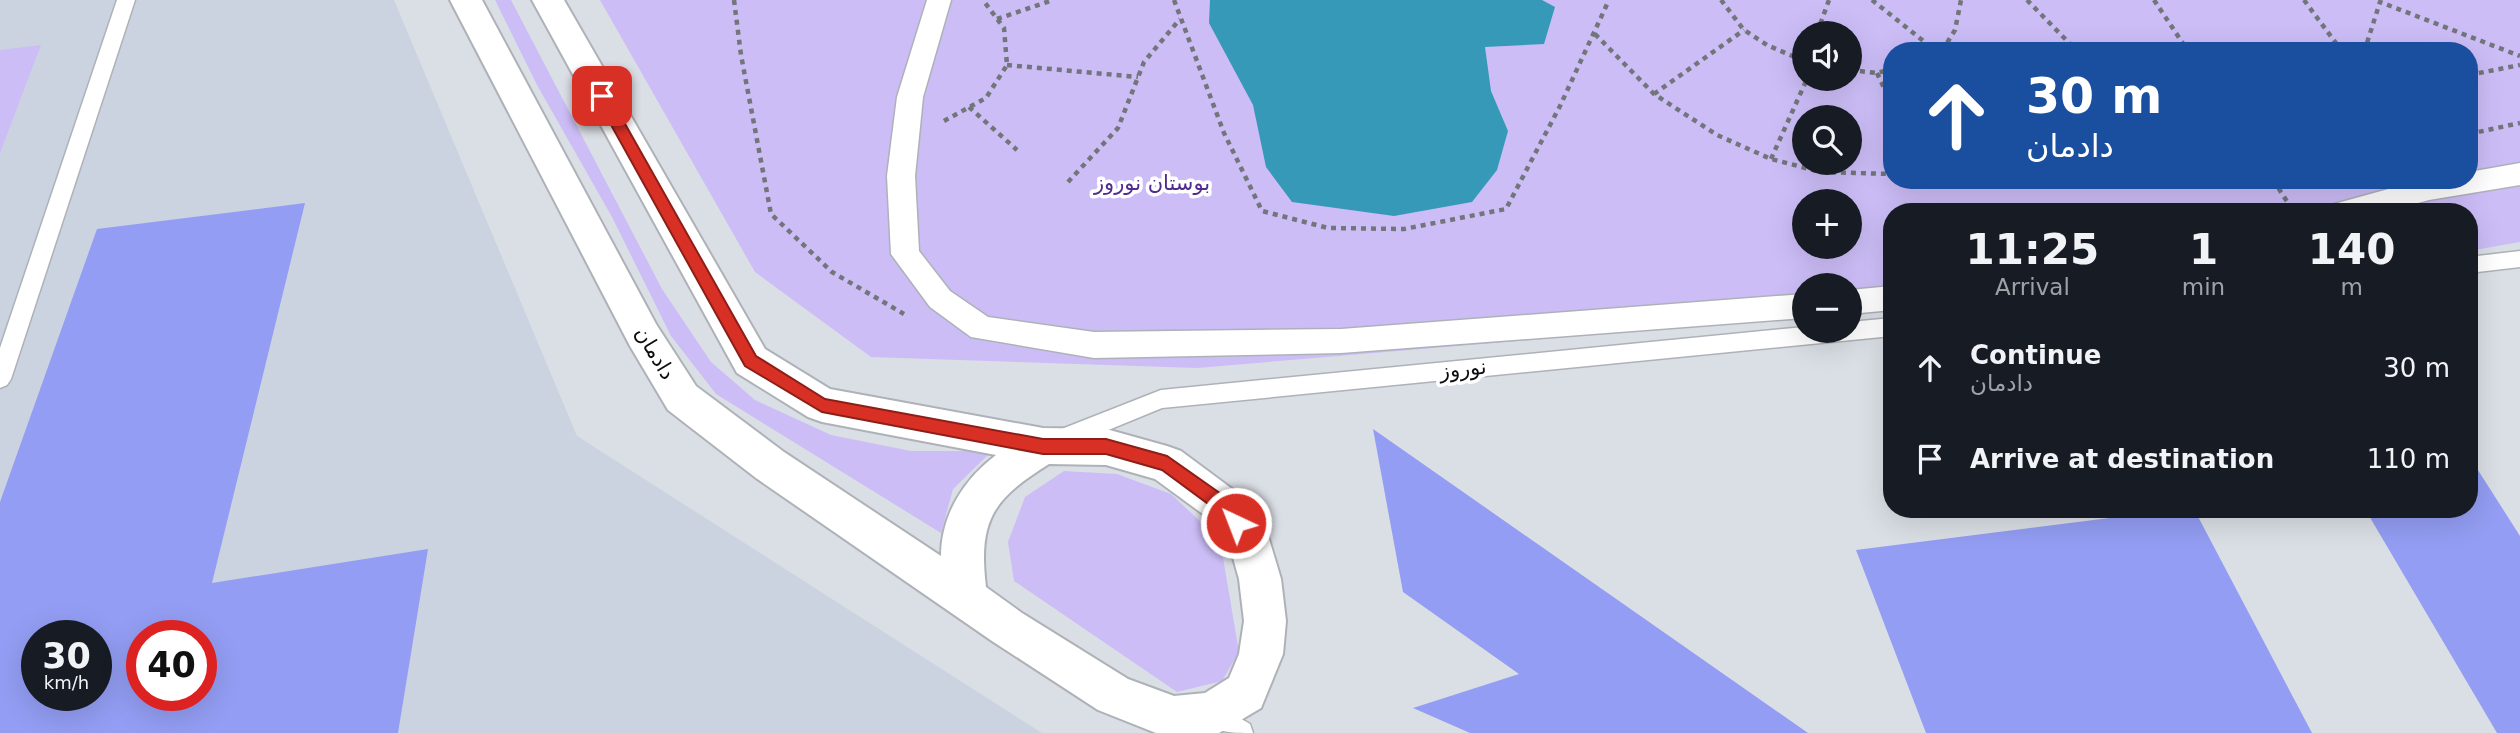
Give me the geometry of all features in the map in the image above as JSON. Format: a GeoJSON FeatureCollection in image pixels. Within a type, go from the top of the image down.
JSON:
{"type":"FeatureCollection","features":[{"type":"Feature","properties":{"kind":"street","name":"دادمان"},"geometry":{"type":"LineString","coordinates":[[466,0],[643,335],[682,398],[770,466],[1007,627],[1114,695],[1174,718],[1227,724]]}},
{"type":"Feature","properties":{"kind":"street"},"geometry":{"type":"LineString","coordinates":[[548,0],[751,361],[822,405],[1043,446],[1106,447],[1167,464],[1225,507],[1248,539],[1260,579],[1265,621],[1261,654],[1245,693],[1227,724]]}},
{"type":"Feature","properties":{"kind":"street"},"geometry":{"type":"LineString","coordinates":[[939,0],[910,97],[901,176],[905,254],[940,299],[981,328],[1094,345],[1341,341],[1792,307]]}},
{"type":"Feature","properties":{"kind":"street"},"geometry":{"type":"LineString","coordinates":[[2478,181],[2520,174]]}},
{"type":"Feature","properties":{"kind":"street"},"geometry":{"type":"LineString","coordinates":[[2379,203],[2436,189]]}},
{"type":"Feature","properties":{"kind":"street"},"geometry":{"type":"LineString","coordinates":[[1862,301],[1883,299]]}},
{"type":"Feature","properties":{"kind":"street"},"geometry":{"type":"LineString","coordinates":[[966,597],[962,548],[974,505],[1000,473],[1043,446]]}},
{"type":"Feature","properties":{"kind":"lane"},"geometry":{"type":"LineString","coordinates":[[0,379],[126,0]]}},
{"type":"Feature","properties":{"kind":"lane"},"geometry":{"type":"LineString","coordinates":[[2478,264],[2520,259]]}},
{"type":"Feature","properties":{"kind":"lane","name":"نوروز"},"geometry":{"type":"LineString","coordinates":[[1043,446],[1161,399],[1883,328]]}},
{"type":"Feature","properties":{"kind":"path"},"geometry":{"type":"LineString","coordinates":[[734,0],[741,55],[771,214],[832,272],[912,318]]}},
{"type":"Feature","properties":{"kind":"path"},"geometry":{"type":"LineString","coordinates":[[906,133],[948,119],[986,98],[1007,65],[1004,27],[984,0]]}},
{"type":"Feature","properties":{"kind":"path"},"geometry":{"type":"LineString","coordinates":[[997,19],[1053,0]]}},
{"type":"Feature","properties":{"kind":"path"},"geometry":{"type":"LineString","coordinates":[[1174,0],[1203,84],[1233,158],[1262,211],[1328,228],[1404,229],[1506,209],[1547,136],[1609,0]]}},
{"type":"Feature","properties":{"kind":"path"},"geometry":{"type":"LineString","coordinates":[[1721,0],[1744,30],[1767,45],[1792,56]]}},
{"type":"Feature","properties":{"kind":"path"},"geometry":{"type":"LineString","coordinates":[[1821,21],[1829,0]]}},
{"type":"Feature","properties":{"kind":"path"},"geometry":{"type":"LineString","coordinates":[[1872,0],[1925,42]]}},
{"type":"Feature","properties":{"kind":"path"},"geometry":{"type":"LineString","coordinates":[[1948,42],[1955,30],[1961,0]]}},
{"type":"Feature","properties":{"kind":"path"},"geometry":{"type":"LineString","coordinates":[[2027,0],[2068,42]]}},
{"type":"Feature","properties":{"kind":"path"},"geometry":{"type":"LineString","coordinates":[[2154,0],[2182,42]]}},
{"type":"Feature","properties":{"kind":"path"},"geometry":{"type":"LineString","coordinates":[[2304,0],[2334,42]]}},
{"type":"Feature","properties":{"kind":"path"},"geometry":{"type":"LineString","coordinates":[[2367,42],[2379,1],[2520,56]]}},
{"type":"Feature","properties":{"kind":"path"},"geometry":{"type":"LineString","coordinates":[[1068,182],[1118,128],[1144,62],[1180,19]]}},
{"type":"Feature","properties":{"kind":"path"},"geometry":{"type":"LineString","coordinates":[[1654,94],[1744,30]]}},
{"type":"Feature","properties":{"kind":"path"},"geometry":{"type":"LineString","coordinates":[[1595,34],[1654,94],[1717,135],[1771,159],[1821,173],[1883,174]]}},
{"type":"Feature","properties":{"kind":"path"},"geometry":{"type":"LineString","coordinates":[[1007,65],[1138,77]]}},
{"type":"Feature","properties":{"kind":"path"},"geometry":{"type":"LineString","coordinates":[[2478,73],[2520,65]]}},
{"type":"Feature","properties":{"kind":"path"},"geometry":{"type":"LineString","coordinates":[[1862,71],[1883,71]]}},
{"type":"Feature","properties":{"kind":"path"},"geometry":{"type":"LineString","coordinates":[[1877,73],[1883,85]]}},
{"type":"Feature","properties":{"kind":"path"},"geometry":{"type":"LineString","coordinates":[[1771,159],[1802,91]]}},
{"type":"Feature","properties":{"kind":"path"},"geometry":{"type":"LineString","coordinates":[[969,107],[1017,150]]}},
{"type":"Feature","properties":{"kind":"path"},"geometry":{"type":"LineString","coordinates":[[2478,132],[2520,123]]}},
{"type":"Feature","properties":{"kind":"shaded area"},"geometry":{"type":"Polygon","coordinates":[[[0,0],[394,0],[577,436],[1042,733],[0,733],[0,0]]]}},
{"type":"Feature","properties":{"kind":"green space"},"geometry":{"type":"Polygon","coordinates":[[[495,0],[511,0],[662,289],[711,362],[755,400],[831,435],[911,451],[992,451],[953,489],[941,533],[716,394],[671,336],[612,217],[537,85],[495,0]]]}},
{"type":"Feature","properties":{"kind":"green space","name":"بوستان نوروز"},"geometry":{"type":"Polygon","coordinates":[[[600,0],[2520,0],[2520,242],[2478,249],[2478,203],[1883,203],[1883,311],[1862,312],[1862,273],[1792,273],[1792,318],[1197,368],[871,357],[755,272],[600,0]]]}},
{"type":"Feature","properties":{"kind":"green space"},"geometry":{"type":"Polygon","coordinates":[[[41,45],[0,153],[0,50],[41,45]]]}},
{"type":"Feature","properties":{"kind":"green space"},"geometry":{"type":"Polygon","coordinates":[[[1064,471],[1117,474],[1171,494],[1220,540],[1239,652],[1222,681],[1177,692],[1014,581],[1008,542],[1025,497],[1064,471]]]}},
{"type":"Feature","properties":{"kind":"water"},"geometry":{"type":"Polygon","coordinates":[[[1210,0],[1542,0],[1555,7],[1544,44],[1485,47],[1491,91],[1508,131],[1497,170],[1472,202],[1394,216],[1292,202],[1266,167],[1253,105],[1209,23],[1210,0]]]}},
{"type":"Feature","properties":{"kind":"building"},"geometry":{"type":"Polygon","coordinates":[[[305,203],[212,583],[428,549],[398,733],[0,733],[0,502],[97,229],[305,203]]]}},
{"type":"Feature","properties":{"kind":"building"},"geometry":{"type":"Polygon","coordinates":[[[1373,429],[1808,733],[1470,733],[1413,708],[1519,674],[1403,592],[1373,429]]]}},
{"type":"Feature","properties":{"kind":"building"},"geometry":{"type":"Polygon","coordinates":[[[2478,470],[2520,536],[2520,733],[2497,733],[2370,518],[2478,518],[2478,470]]]}},
{"type":"Feature","properties":{"kind":"building"},"geometry":{"type":"Polygon","coordinates":[[[2110,518],[2199,518],[2312,733],[1926,733],[1856,550],[2110,518]]]}},
{"type":"Feature","properties":{"kind":"route"},"geometry":{"type":"LineString","coordinates":[[602,96],[751,361],[822,405],[1043,446],[1106,447],[1167,464],[1225,507],[1236,523]]}}]}
